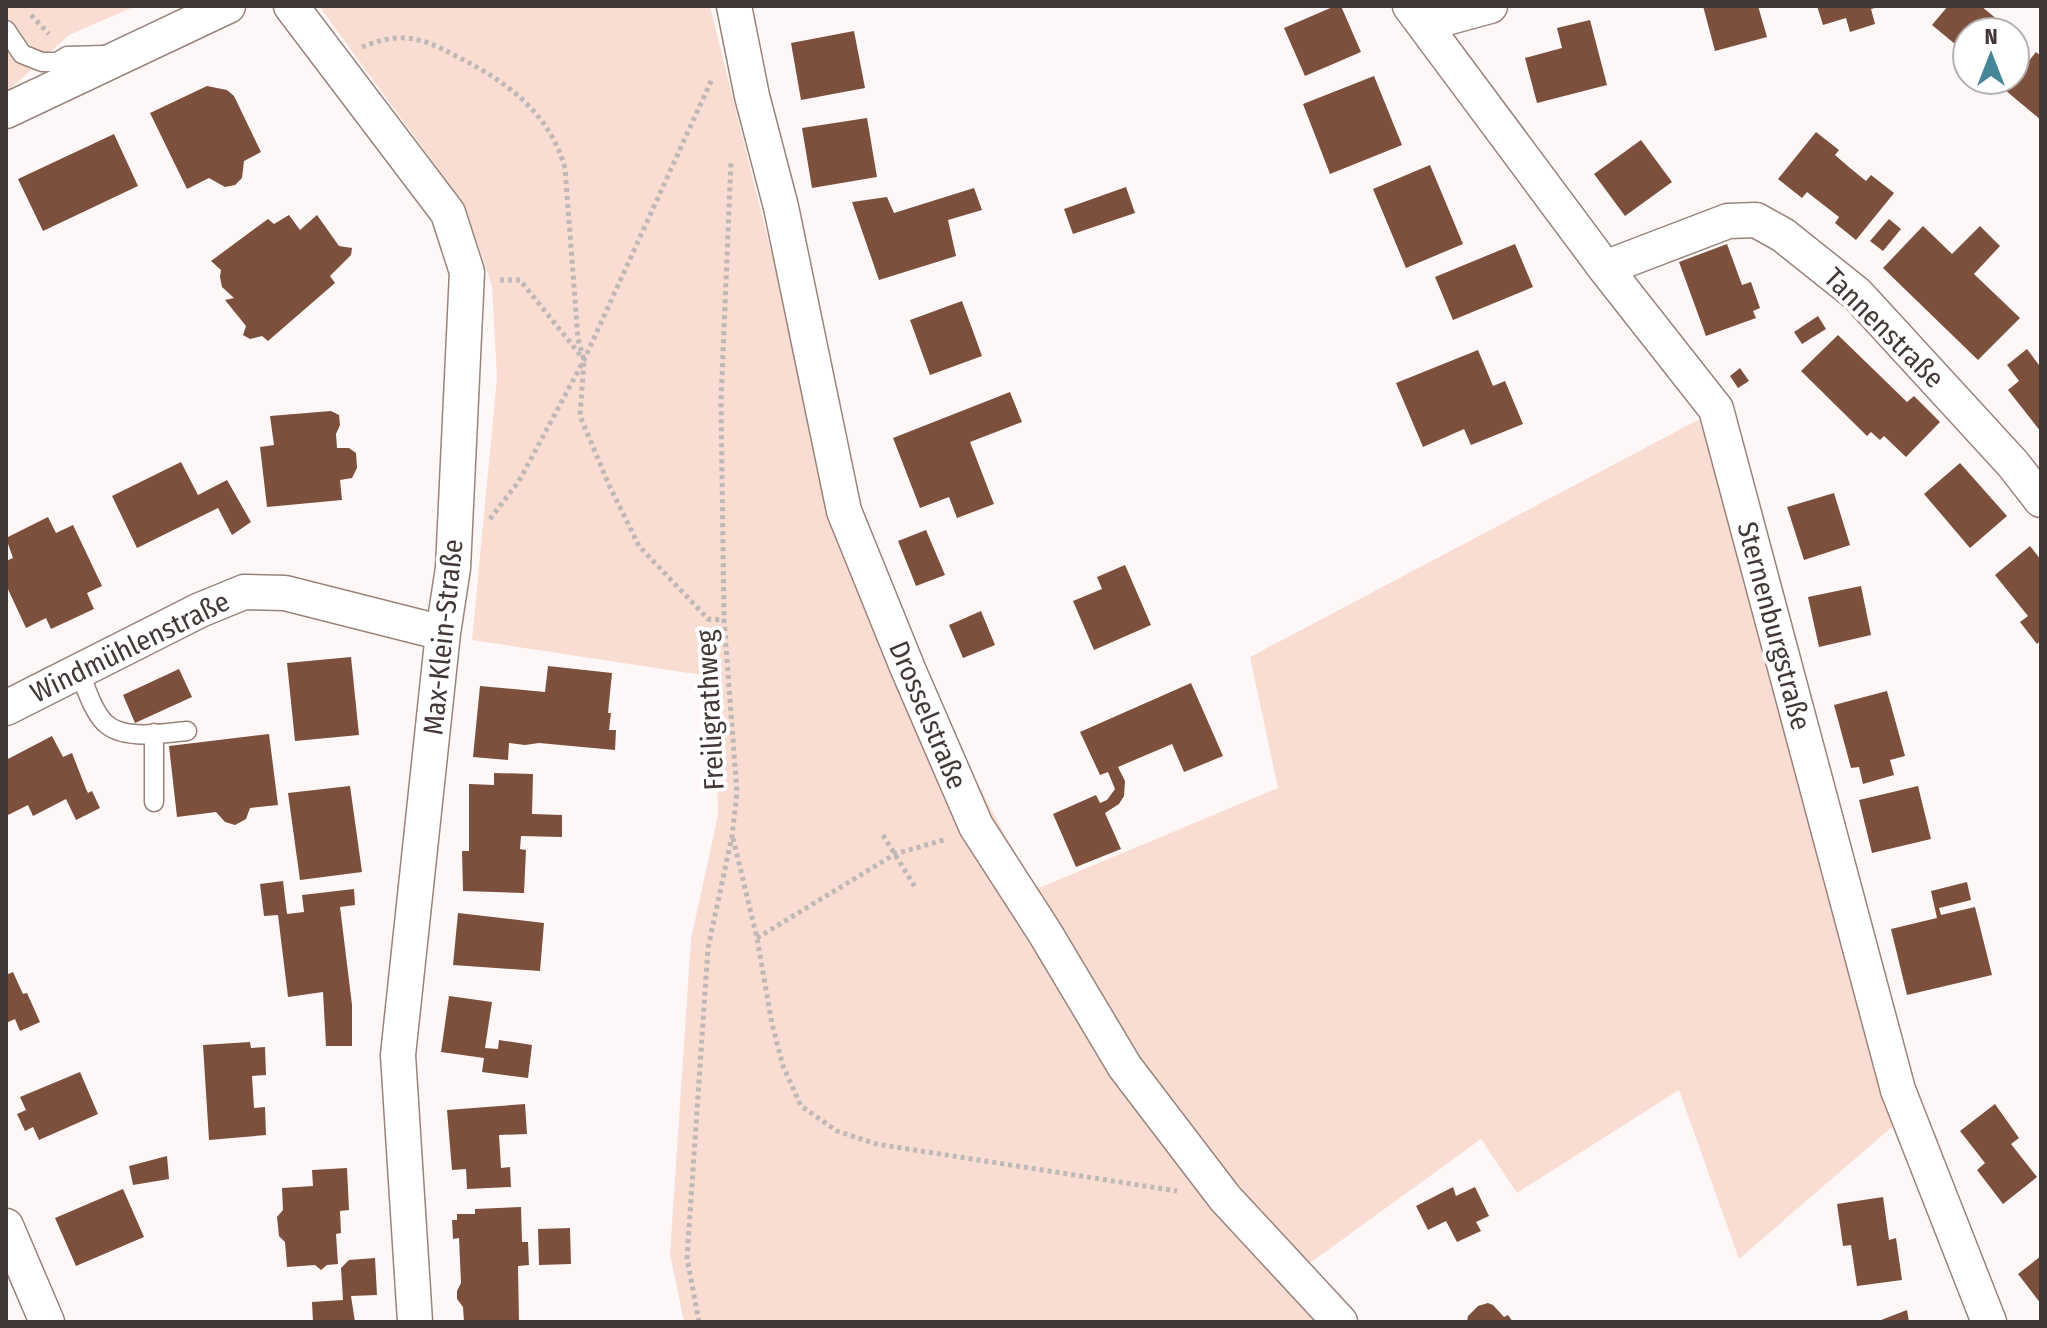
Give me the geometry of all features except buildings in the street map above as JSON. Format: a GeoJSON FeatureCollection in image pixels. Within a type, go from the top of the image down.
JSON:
{"type":"FeatureCollection","features":[{"type":"Feature","properties":{"kind":"street"},"geometry":{"type":"LineString","coordinates":[[6,111],[228,6]]}},
{"type":"Feature","properties":{"kind":"street","name":"Max-Klein-Straße"},"geometry":{"type":"LineString","coordinates":[[291,6],[448,213],[467,272],[453,568],[443,633],[398,1055],[415,1322]]}},
{"type":"Feature","properties":{"kind":"street"},"geometry":{"type":"LineString","coordinates":[[1417,15],[1490,6]]}},
{"type":"Feature","properties":{"kind":"street","name":"Sternenburgstraße"},"geometry":{"type":"LineString","coordinates":[[1417,15],[1605,268],[1716,409],[1898,1090],[1989,1322]]}},
{"type":"Feature","properties":{"kind":"street","name":"Drosselstraße"},"geometry":{"type":"LineString","coordinates":[[737,22],[781,207],[844,511],[976,826],[1045,933],[1125,1067],[1225,1198],[1340,1322]]}},
{"type":"Feature","properties":{"kind":"street","name":"Tannenstraße"},"geometry":{"type":"LineString","coordinates":[[1605,268],[1728,221],[1756,220],[1783,235],[1857,294],[2013,464],[2041,500]]}},
{"type":"Feature","properties":{"kind":"street","name":"Windmühlenstraße"},"geometry":{"type":"LineString","coordinates":[[6,708],[200,610],[244,592],[285,593],[443,633]]}},
{"type":"Feature","properties":{"kind":"street"},"geometry":{"type":"LineString","coordinates":[[6,1226],[47,1322]]}},
{"type":"Feature","properties":{"kind":"lane"},"geometry":{"type":"LineString","coordinates":[[6,30],[22,54],[42,62],[57,62],[67,56],[127,54]]}},
{"type":"Feature","properties":{"kind":"lane"},"geometry":{"type":"LineString","coordinates":[[79,671],[97,712],[109,726],[130,733],[187,731]]}},
{"type":"Feature","properties":{"kind":"lane"},"geometry":{"type":"LineString","coordinates":[[154,733],[154,802]]}},
{"type":"Feature","properties":{"kind":"path"},"geometry":{"type":"LineString","coordinates":[[453,568],[519,481],[584,360],[737,22]]}},
{"type":"Feature","properties":{"kind":"path"},"geometry":{"type":"LineString","coordinates":[[332,59],[375,42],[402,37],[429,42],[498,77],[544,121],[565,168],[578,339],[584,360],[580,416],[639,546],[708,619],[724,620]]}},
{"type":"Feature","properties":{"kind":"path","name":"Freiligrathweg"},"geometry":{"type":"LineString","coordinates":[[699,1322],[687,1258],[708,948],[732,836],[737,793],[724,620],[721,402],[731,157]]}},
{"type":"Feature","properties":{"kind":"path"},"geometry":{"type":"LineString","coordinates":[[467,272],[504,281],[520,280],[584,360]]}},
{"type":"Feature","properties":{"kind":"path"},"geometry":{"type":"LineString","coordinates":[[883,835],[915,887]]}},
{"type":"Feature","properties":{"kind":"path"},"geometry":{"type":"LineString","coordinates":[[732,836],[757,938],[772,1024],[783,1066],[801,1106],[837,1131],[876,1144],[1225,1198]]}},
{"type":"Feature","properties":{"kind":"path"},"geometry":{"type":"LineString","coordinates":[[757,938],[895,854],[945,840]]}},
{"type":"Feature","properties":{"kind":"shaded area"},"geometry":{"type":"Polygon","coordinates":[[[6,6],[136,6],[69,35],[6,93],[6,6]]]}},
{"type":"Feature","properties":{"kind":"shaded area"},"geometry":{"type":"Polygon","coordinates":[[[319,6],[710,6],[837,517],[1034,890],[1278,788],[1250,657],[1713,412],[1906,1115],[1739,1259],[1679,1090],[1517,1193],[1481,1139],[1306,1266],[1340,1322],[684,1322],[670,1254],[691,939],[718,815],[715,677],[472,640],[497,378],[492,286],[465,206],[319,6]]]}}]}
